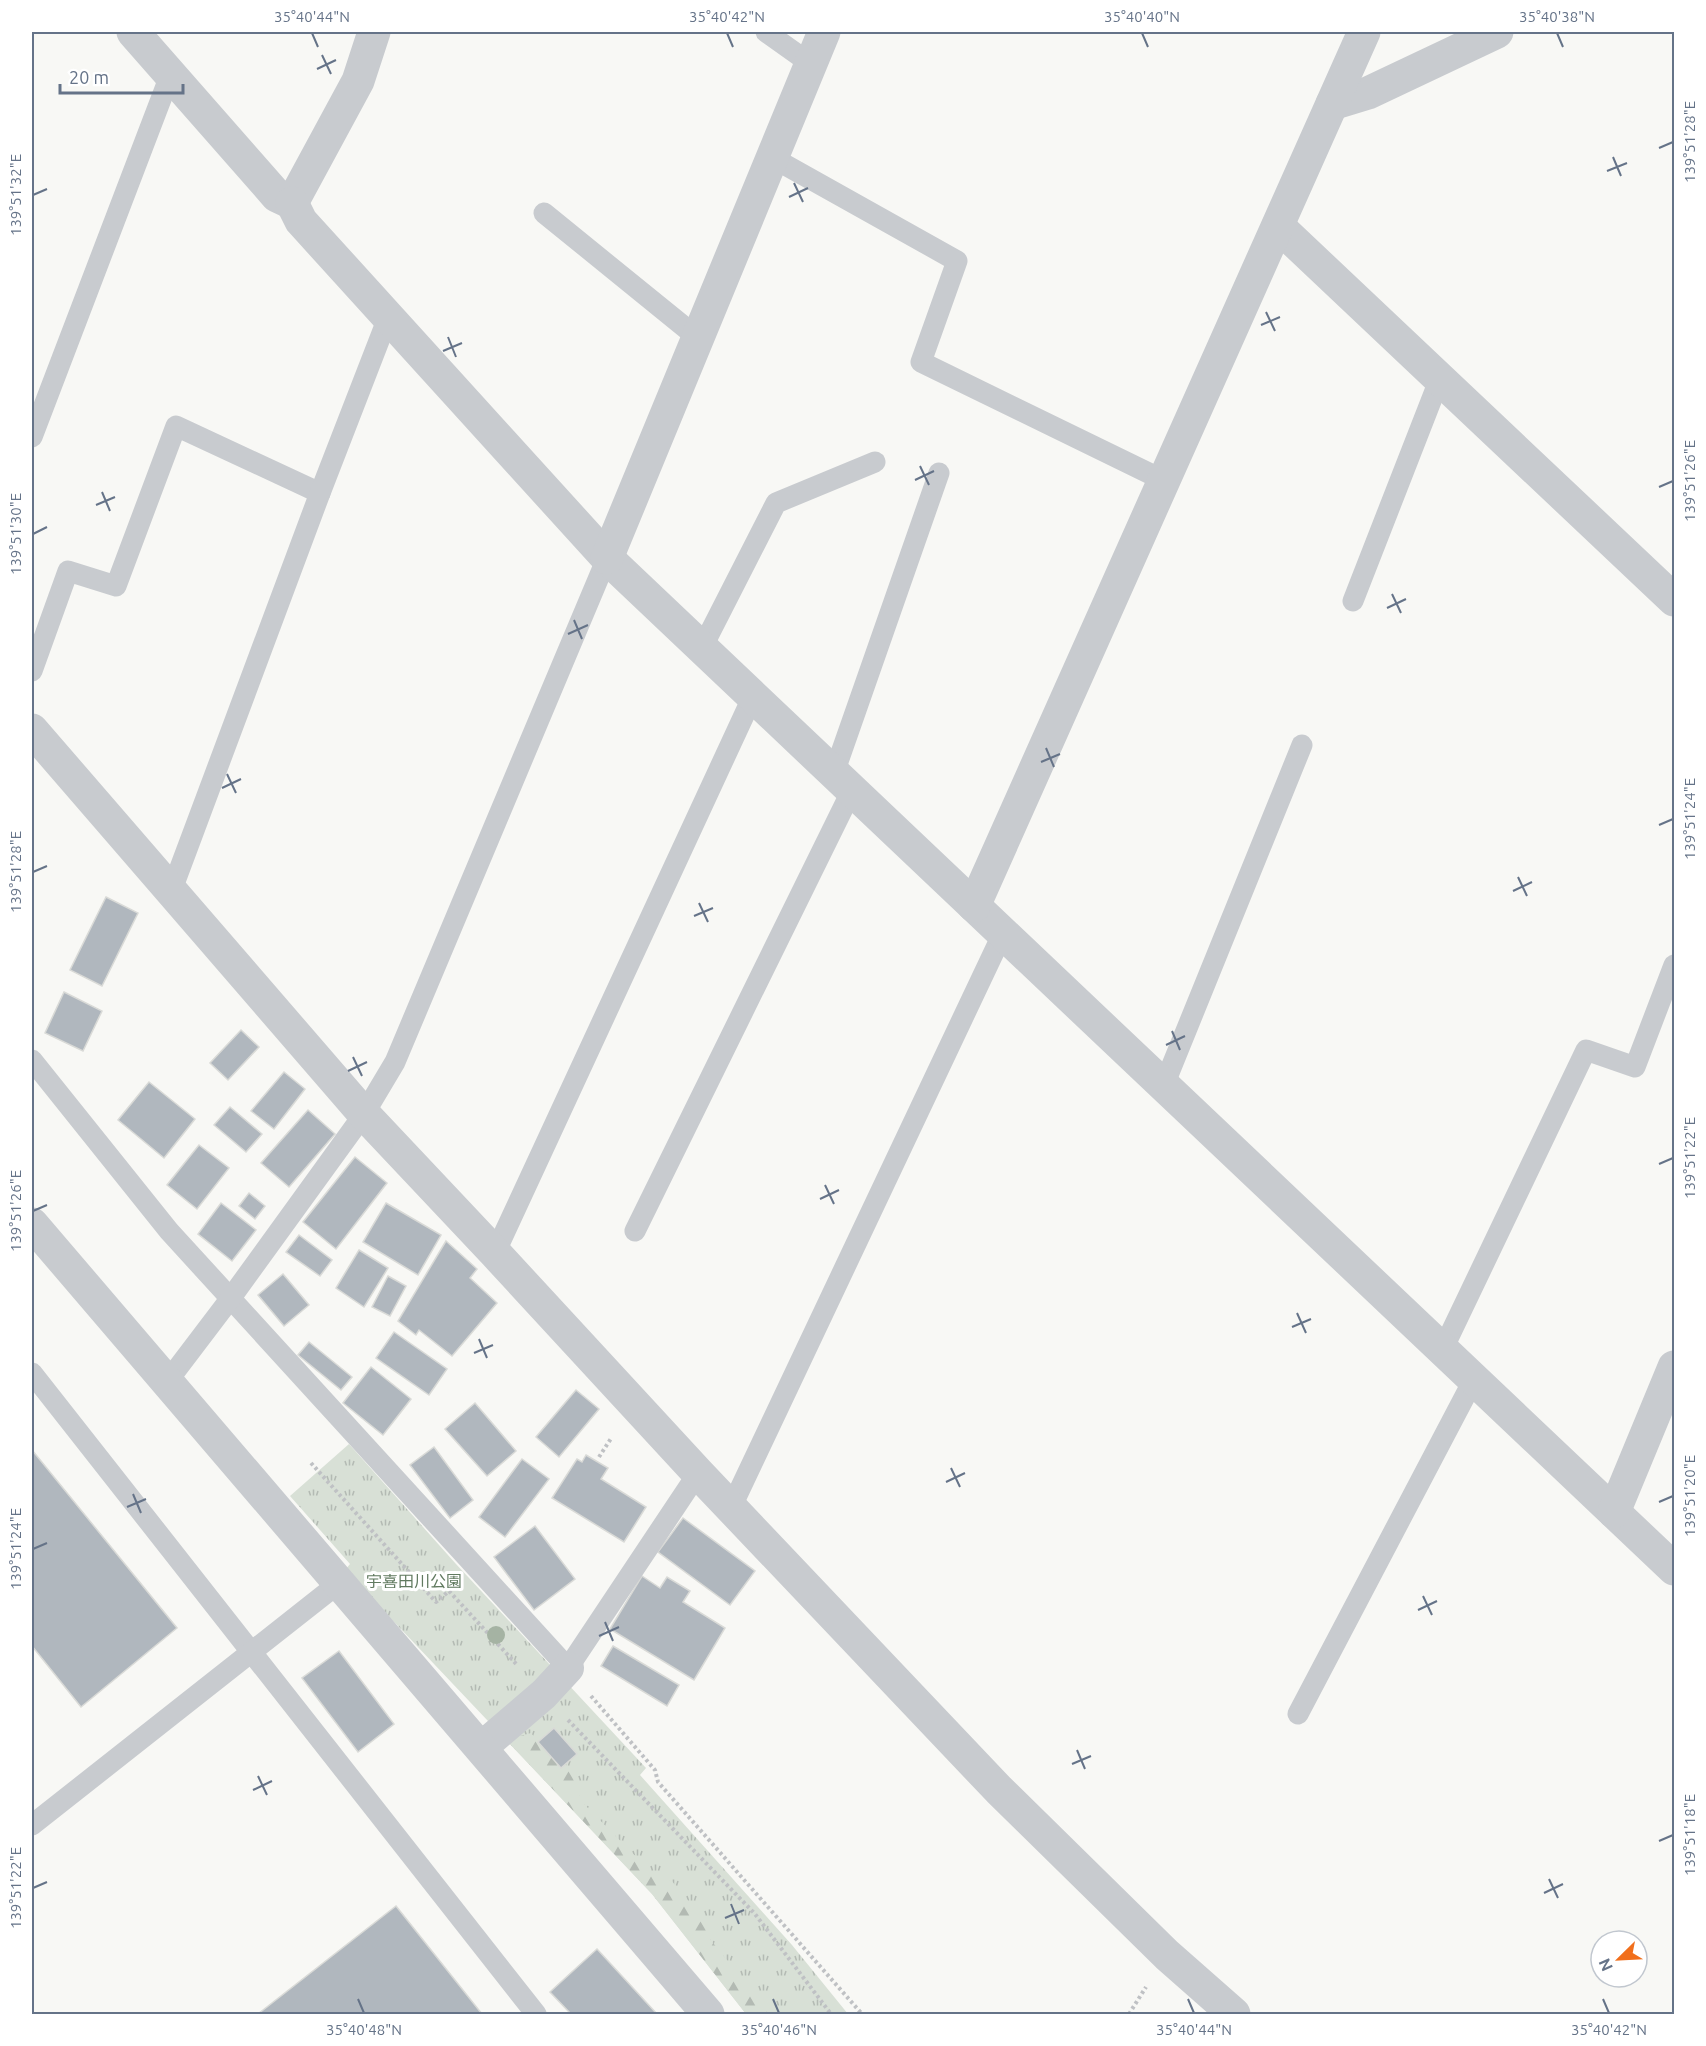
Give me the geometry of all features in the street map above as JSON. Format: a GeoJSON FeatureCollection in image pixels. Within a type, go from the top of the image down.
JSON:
{"type":"FeatureCollection","features":[{"type":"Feature","properties":{"kind":"street"},"geometry":{"type":"LineString","coordinates":[[134,32],[277,196],[292,203],[301,221],[607,558],[1674,1569]]}},
{"type":"Feature","properties":{"kind":"street"},"geometry":{"type":"LineString","coordinates":[[292,203],[358,81],[374,32]]}},
{"type":"Feature","properties":{"kind":"street"},"geometry":{"type":"LineString","coordinates":[[607,558],[824,32]]}},
{"type":"Feature","properties":{"kind":"street"},"geometry":{"type":"LineString","coordinates":[[975,906],[1166,481],[1362,32]]}},
{"type":"Feature","properties":{"kind":"street"},"geometry":{"type":"LineString","coordinates":[[1332,104],[1368,93],[1497,32]]}},
{"type":"Feature","properties":{"kind":"street"},"geometry":{"type":"LineString","coordinates":[[1278,226],[1674,600]]}},
{"type":"Feature","properties":{"kind":"street"},"geometry":{"type":"LineString","coordinates":[[32,730],[364,1114],[495,1252],[698,1473],[999,1790],[1167,1955],[1234,2014]]}},
{"type":"Feature","properties":{"kind":"street"},"geometry":{"type":"LineString","coordinates":[[32,1224],[708,2014]]}},
{"type":"Feature","properties":{"kind":"street"},"geometry":{"type":"LineString","coordinates":[[1614,1512],[1674,1367]]}},
{"type":"Feature","properties":{"kind":"street"},"geometry":{"type":"LineString","coordinates":[[481,1748],[544,1694],[567,1668]]}},
{"type":"Feature","properties":{"kind":"lane"},"geometry":{"type":"LineString","coordinates":[[766,32],[811,64]]}},
{"type":"Feature","properties":{"kind":"lane"},"geometry":{"type":"LineString","coordinates":[[32,437],[171,73]]}},
{"type":"Feature","properties":{"kind":"lane"},"geometry":{"type":"LineString","coordinates":[[773,158],[957,261],[921,362],[1166,481]]}},
{"type":"Feature","properties":{"kind":"lane"},"geometry":{"type":"LineString","coordinates":[[544,213],[698,338]]}},
{"type":"Feature","properties":{"kind":"lane"},"geometry":{"type":"LineString","coordinates":[[171,892],[388,315]]}},
{"type":"Feature","properties":{"kind":"lane"},"geometry":{"type":"LineString","coordinates":[[1353,601],[1440,378]]}},
{"type":"Feature","properties":{"kind":"lane"},"geometry":{"type":"LineString","coordinates":[[32,671],[68,571],[116,586],[176,426],[320,493]]}},
{"type":"Feature","properties":{"kind":"lane"},"geometry":{"type":"LineString","coordinates":[[702,648],[776,503],[875,462]]}},
{"type":"Feature","properties":{"kind":"lane"},"geometry":{"type":"LineString","coordinates":[[635,1231],[843,781],[939,473]]}},
{"type":"Feature","properties":{"kind":"lane"},"geometry":{"type":"LineString","coordinates":[[166,1382],[230,1299],[364,1114],[395,1062],[607,558]]}},
{"type":"Feature","properties":{"kind":"lane"},"geometry":{"type":"LineString","coordinates":[[495,1252],[753,696]]}},
{"type":"Feature","properties":{"kind":"lane"},"geometry":{"type":"LineString","coordinates":[[1164,1085],[1302,745]]}},
{"type":"Feature","properties":{"kind":"lane"},"geometry":{"type":"LineString","coordinates":[[731,1508],[1003,933]]}},
{"type":"Feature","properties":{"kind":"lane"},"geometry":{"type":"LineString","coordinates":[[1443,1349],[1586,1050],[1635,1067],[1674,965]]}},
{"type":"Feature","properties":{"kind":"lane"},"geometry":{"type":"LineString","coordinates":[[32,1060],[170,1231],[567,1668],[698,1473]]}},
{"type":"Feature","properties":{"kind":"lane"},"geometry":{"type":"LineString","coordinates":[[32,1373],[536,2014]]}},
{"type":"Feature","properties":{"kind":"lane"},"geometry":{"type":"LineString","coordinates":[[1298,1714],[1474,1379]]}},
{"type":"Feature","properties":{"kind":"lane"},"geometry":{"type":"LineString","coordinates":[[32,1825],[339,1583]]}},
{"type":"Feature","properties":{"kind":"path"},"geometry":{"type":"LineString","coordinates":[[311,1463],[436,1602],[449,1591],[588,1743],[755,1914],[831,2014]]}},
{"type":"Feature","properties":{"kind":"path"},"geometry":{"type":"LineString","coordinates":[[567,1668],[654,1770],[658,1782],[862,2014]]}},
{"type":"Feature","properties":{"kind":"green space","name":"宇喜田川公園"},"geometry":{"type":"Polygon","coordinates":[[[349,1444],[456,1564],[646,1768],[640,1775],[792,1945],[848,2014],[746,2014],[652,1894],[345,1570],[350,1564],[290,1496],[349,1444]]]}},
{"type":"Feature","properties":{"kind":"green space"},"geometry":{"type":"Polygon","coordinates":[[[531,1733],[561,1768],[565,1764],[573,1774],[582,1802],[661,1882],[671,1880],[710,1927],[709,1938],[771,2014],[746,2014],[652,1894],[509,1743],[516,1737],[531,1733]]]}},
{"type":"Feature","properties":{"kind":"building"},"geometry":{"type":"Polygon","coordinates":[[[106,897],[138,913],[102,986],[70,970],[106,897]]]}},
{"type":"Feature","properties":{"kind":"building"},"geometry":{"type":"Polygon","coordinates":[[[64,992],[102,1011],[83,1051],[45,1033],[64,992]]]}},
{"type":"Feature","properties":{"kind":"building"},"geometry":{"type":"Polygon","coordinates":[[[241,1030],[259,1047],[228,1080],[210,1063],[241,1030]]]}},
{"type":"Feature","properties":{"kind":"building"},"geometry":{"type":"Polygon","coordinates":[[[284,1072],[305,1089],[274,1129],[251,1111],[284,1072]]]}},
{"type":"Feature","properties":{"kind":"building"},"geometry":{"type":"Polygon","coordinates":[[[149,1082],[195,1119],[164,1158],[118,1120],[149,1082]]]}},
{"type":"Feature","properties":{"kind":"building"},"geometry":{"type":"Polygon","coordinates":[[[230,1107],[262,1134],[246,1152],[214,1125],[230,1107]]]}},
{"type":"Feature","properties":{"kind":"building"},"geometry":{"type":"Polygon","coordinates":[[[308,1110],[335,1134],[289,1187],[261,1163],[308,1110]]]}},
{"type":"Feature","properties":{"kind":"building"},"geometry":{"type":"Polygon","coordinates":[[[199,1145],[229,1168],[197,1209],[167,1185],[199,1145]]]}},
{"type":"Feature","properties":{"kind":"building"},"geometry":{"type":"Polygon","coordinates":[[[355,1157],[387,1183],[336,1249],[303,1222],[355,1157]]]}},
{"type":"Feature","properties":{"kind":"building"},"geometry":{"type":"Polygon","coordinates":[[[249,1193],[265,1206],[255,1219],[239,1206],[249,1193]]]}},
{"type":"Feature","properties":{"kind":"building"},"geometry":{"type":"Polygon","coordinates":[[[221,1203],[256,1230],[232,1261],[198,1234],[221,1203]]]}},
{"type":"Feature","properties":{"kind":"building"},"geometry":{"type":"Polygon","coordinates":[[[386,1203],[441,1235],[418,1275],[363,1242],[386,1203]]]}},
{"type":"Feature","properties":{"kind":"building"},"geometry":{"type":"Polygon","coordinates":[[[299,1235],[332,1260],[320,1276],[286,1252],[299,1235]]]}},
{"type":"Feature","properties":{"kind":"building"},"geometry":{"type":"Polygon","coordinates":[[[446,1241],[477,1269],[470,1278],[497,1303],[452,1356],[419,1330],[416,1335],[398,1321],[446,1241]]]}},
{"type":"Feature","properties":{"kind":"building"},"geometry":{"type":"Polygon","coordinates":[[[359,1250],[388,1268],[364,1307],[336,1288],[359,1250]]]}},
{"type":"Feature","properties":{"kind":"building"},"geometry":{"type":"Polygon","coordinates":[[[283,1274],[309,1305],[284,1326],[258,1295],[283,1274]]]}},
{"type":"Feature","properties":{"kind":"building"},"geometry":{"type":"Polygon","coordinates":[[[388,1276],[406,1286],[390,1316],[372,1307],[388,1276]]]}},
{"type":"Feature","properties":{"kind":"building"},"geometry":{"type":"Polygon","coordinates":[[[394,1332],[447,1369],[429,1395],[376,1358],[394,1332]]]}},
{"type":"Feature","properties":{"kind":"building"},"geometry":{"type":"Polygon","coordinates":[[[309,1342],[352,1377],[341,1390],[298,1355],[309,1342]]]}},
{"type":"Feature","properties":{"kind":"building"},"geometry":{"type":"Polygon","coordinates":[[[371,1367],[411,1399],[383,1435],[343,1403],[371,1367]]]}},
{"type":"Feature","properties":{"kind":"building"},"geometry":{"type":"Polygon","coordinates":[[[576,1390],[599,1409],[559,1457],[536,1437],[576,1390]]]}},
{"type":"Feature","properties":{"kind":"building"},"geometry":{"type":"Polygon","coordinates":[[[475,1403],[516,1451],[487,1476],[445,1429],[475,1403]]]}},
{"type":"Feature","properties":{"kind":"building"},"geometry":{"type":"Polygon","coordinates":[[[434,1447],[473,1500],[450,1518],[410,1465],[434,1447]]]}},
{"type":"Feature","properties":{"kind":"building"},"geometry":{"type":"Polygon","coordinates":[[[32,1450],[177,1628],[81,1707],[32,1646],[32,1450]]]}},
{"type":"Feature","properties":{"kind":"building"},"geometry":{"type":"Polygon","coordinates":[[[586,1455],[608,1468],[601,1479],[646,1507],[624,1542],[552,1498],[577,1459],[582,1462],[586,1455]]]}},
{"type":"Feature","properties":{"kind":"building"},"geometry":{"type":"Polygon","coordinates":[[[522,1459],[549,1479],[505,1537],[479,1517],[522,1459]]]}},
{"type":"Feature","properties":{"kind":"building"},"geometry":{"type":"Polygon","coordinates":[[[683,1518],[755,1571],[730,1605],[658,1552],[683,1518]]]}},
{"type":"Feature","properties":{"kind":"building"},"geometry":{"type":"Polygon","coordinates":[[[535,1526],[575,1579],[534,1610],[494,1557],[535,1526]]]}},
{"type":"Feature","properties":{"kind":"building"},"geometry":{"type":"Polygon","coordinates":[[[642,1576],[660,1588],[667,1577],[690,1591],[683,1602],[725,1628],[694,1680],[610,1629],[642,1576]]]}},
{"type":"Feature","properties":{"kind":"building"},"geometry":{"type":"Polygon","coordinates":[[[613,1646],[679,1685],[667,1706],[601,1666],[613,1646]]]}},
{"type":"Feature","properties":{"kind":"building"},"geometry":{"type":"Polygon","coordinates":[[[339,1651],[394,1724],[358,1752],[302,1678],[339,1651]]]}},
{"type":"Feature","properties":{"kind":"building"},"geometry":{"type":"Polygon","coordinates":[[[554,1728],[577,1754],[561,1768],[538,1742],[554,1728]]]}},
{"type":"Feature","properties":{"kind":"building"},"geometry":{"type":"Polygon","coordinates":[[[396,1906],[482,2014],[258,2014],[396,1906]]]}},
{"type":"Feature","properties":{"kind":"building"},"geometry":{"type":"Polygon","coordinates":[[[597,1949],[657,2014],[571,2014],[550,1992],[597,1949]]]}}]}
